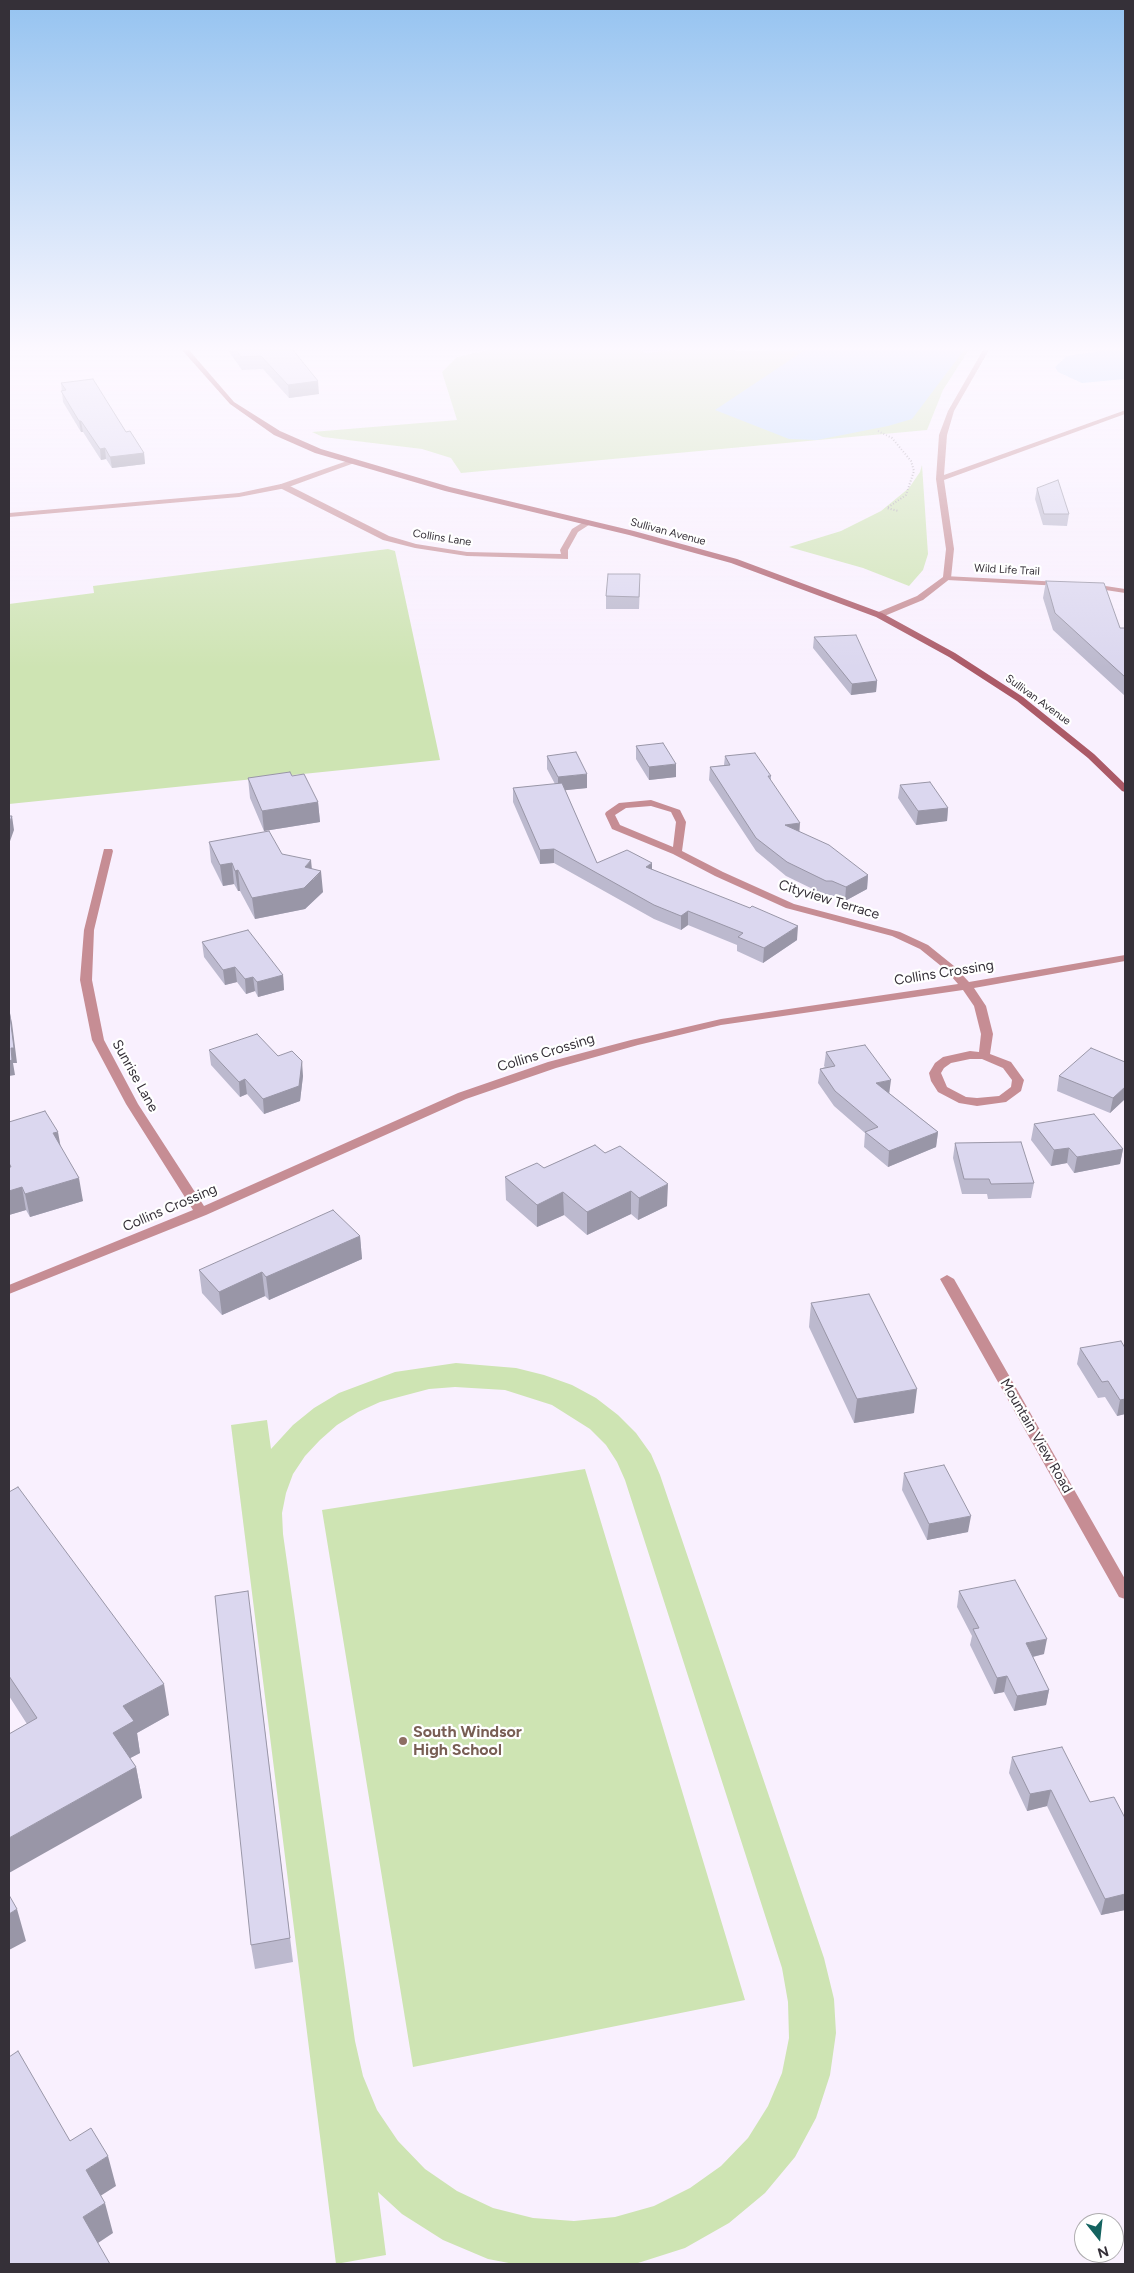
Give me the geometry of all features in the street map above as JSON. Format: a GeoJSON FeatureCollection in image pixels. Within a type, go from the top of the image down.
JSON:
{"type":"FeatureCollection","features":[{"type":"Feature","properties":{"kind":"main road","name":"Sullivan Avenue"},"geometry":{"type":"LineString","coordinates":[[334,456],[448,489],[734,561],[842,600],[879,616],[952,655],[1020,699],[1092,756],[1125,789]]}},
{"type":"Feature","properties":{"kind":"street"},"geometry":{"type":"LineString","coordinates":[[879,616],[920,598],[946,578],[950,549],[940,479],[942,456]]}},
{"type":"Feature","properties":{"kind":"street"},"geometry":{"type":"LineString","coordinates":[[940,479],[1003,456]]}},
{"type":"Feature","properties":{"kind":"street"},"geometry":{"type":"LineString","coordinates":[[9,515],[215,498],[283,486],[353,462]]}},
{"type":"Feature","properties":{"kind":"street","name":"Collins Lane"},"geometry":{"type":"LineString","coordinates":[[283,486],[386,538],[415,546],[467,554],[565,557],[564,550],[575,531],[588,523]]}},
{"type":"Feature","properties":{"kind":"street","name":"Wild Life Trail"},"geometry":{"type":"LineString","coordinates":[[946,578],[1077,584],[1125,591]]}},
{"type":"Feature","properties":{"kind":"street","name":"Cityview Terrace"},"geometry":{"type":"LineString","coordinates":[[677,852],[681,822],[675,810],[651,803],[623,805],[610,814],[616,827],[677,852],[718,874],[790,906],[896,934],[924,947],[950,968],[980,1006],[985,1021],[984,1056]]}},
{"type":"Feature","properties":{"kind":"street","name":"Sunrise Lane"},"geometry":{"type":"LineString","coordinates":[[108,852],[89,930],[86,980],[98,1040],[132,1104],[201,1212]]}},
{"type":"Feature","properties":{"kind":"street","name":"Collins Crossing"},"geometry":{"type":"LineString","coordinates":[[9,1290],[201,1212],[462,1096],[552,1065],[636,1042],[721,1022],[966,986],[1125,958]]}},
{"type":"Feature","properties":{"kind":"street"},"geometry":{"type":"LineString","coordinates":[[964,1056],[984,1056],[1007,1066],[1014,1072],[1018,1080],[1017,1088],[1011,1094],[990,1102],[963,1100],[942,1088],[937,1081],[935,1073],[939,1066],[947,1060],[964,1056]]}},
{"type":"Feature","properties":{"kind":"street","name":"Mountain View Road"},"geometry":{"type":"LineString","coordinates":[[947,1279],[1125,1592]]}},
{"type":"Feature","properties":{"kind":"path"},"geometry":{"type":"LineString","coordinates":[[898,511],[888,508],[906,495],[914,471],[911,461],[907,456]]}},
{"type":"Feature","properties":{"kind":"green space"},"geometry":{"type":"Polygon","coordinates":[[[445,456],[644,456],[461,473],[451,458],[445,456]]]}},
{"type":"Feature","properties":{"kind":"green space"},"geometry":{"type":"Polygon","coordinates":[[[922,465],[928,554],[923,570],[909,586],[863,568],[789,547],[841,531],[881,511],[909,488],[920,472],[922,465]]]}},
{"type":"Feature","properties":{"kind":"green space"},"geometry":{"type":"Polygon","coordinates":[[[388,549],[395,551],[440,760],[9,804],[9,604],[94,593],[93,586],[388,549]]]}},
{"type":"Feature","properties":{"kind":"green space"},"geometry":{"type":"Polygon","coordinates":[[[456,1363],[516,1368],[544,1375],[572,1385],[596,1398],[618,1415],[636,1433],[651,1454],[660,1475],[824,1958],[834,1999],[836,2033],[830,2075],[816,2118],[795,2157],[765,2193],[729,2223],[685,2248],[638,2263],[514,2264],[488,2259],[443,2240],[402,2214],[378,2192],[386,2255],[336,2264],[231,1425],[267,1420],[271,1449],[293,1425],[314,1408],[339,1393],[395,1372],[456,1363]],[[455,1387],[429,1389],[380,1402],[358,1412],[337,1425],[305,1456],[293,1474],[286,1493],[282,1513],[283,1534],[355,2041],[363,2076],[377,2110],[398,2141],[425,2169],[457,2191],[493,2208],[533,2218],[574,2221],[615,2217],[654,2206],[690,2188],[721,2166],[748,2138],[768,2106],[782,2073],[789,2038],[788,2002],[782,1968],[625,1480],[617,1462],[606,1445],[590,1429],[552,1405],[505,1390],[455,1387]]]}},
{"type":"Feature","properties":{"kind":"green space"},"geometry":{"type":"Polygon","coordinates":[[[585,1469],[745,2000],[413,2067],[322,1510],[585,1469]]]}},
{"type":"Feature","properties":{"kind":"building"},"geometry":{"type":"Polygon","coordinates":[[[1058,480],[1069,514],[1044,514],[1037,488],[1058,480]]]}},
{"type":"Feature","properties":{"kind":"building"},"geometry":{"type":"Polygon","coordinates":[[[608,574],[640,574],[639,597],[606,596],[608,574]]]}},
{"type":"Feature","properties":{"kind":"building"},"geometry":{"type":"Polygon","coordinates":[[[1046,581],[1104,583],[1120,628],[1125,628],[1125,677],[1055,613],[1046,581]]]}},
{"type":"Feature","properties":{"kind":"building"},"geometry":{"type":"Polygon","coordinates":[[[856,635],[877,681],[852,684],[814,637],[856,635]]]}},
{"type":"Feature","properties":{"kind":"building"},"geometry":{"type":"Polygon","coordinates":[[[663,743],[676,764],[649,767],[636,746],[663,743]]]}},
{"type":"Feature","properties":{"kind":"building"},"geometry":{"type":"Polygon","coordinates":[[[576,752],[587,774],[558,777],[547,756],[576,752]]]}},
{"type":"Feature","properties":{"kind":"building"},"geometry":{"type":"Polygon","coordinates":[[[755,753],[771,776],[768,776],[800,823],[785,825],[829,845],[868,875],[846,887],[832,881],[826,881],[787,862],[756,838],[710,767],[730,765],[725,756],[755,753]]]}},
{"type":"Feature","properties":{"kind":"building"},"geometry":{"type":"Polygon","coordinates":[[[290,772],[292,776],[304,774],[318,802],[262,811],[248,778],[290,772]]]}},
{"type":"Feature","properties":{"kind":"building"},"geometry":{"type":"Polygon","coordinates":[[[930,782],[948,808],[918,811],[900,785],[930,782]]]}},
{"type":"Feature","properties":{"kind":"building"},"geometry":{"type":"Polygon","coordinates":[[[562,783],[597,863],[627,850],[652,863],[646,867],[750,908],[752,906],[798,926],[764,948],[738,937],[743,933],[688,911],[681,916],[654,905],[554,849],[540,850],[513,788],[562,783]]]}},
{"type":"Feature","properties":{"kind":"building"},"geometry":{"type":"Polygon","coordinates":[[[269,831],[282,854],[311,860],[305,867],[321,871],[304,888],[252,898],[238,870],[235,871],[232,863],[220,865],[209,842],[269,831]]]}},
{"type":"Feature","properties":{"kind":"building"},"geometry":{"type":"Polygon","coordinates":[[[248,930],[283,975],[257,982],[253,977],[245,979],[235,967],[223,970],[202,942],[248,930]]]}},
{"type":"Feature","properties":{"kind":"building"},"geometry":{"type":"Polygon","coordinates":[[[9,1009],[14,1048],[11,1048],[12,1060],[9,1061],[9,1009]]]}},
{"type":"Feature","properties":{"kind":"building"},"geometry":{"type":"Polygon","coordinates":[[[257,1034],[278,1056],[292,1051],[302,1061],[299,1086],[263,1099],[245,1079],[239,1082],[209,1050],[257,1034]]]}},
{"type":"Feature","properties":{"kind":"building"},"geometry":{"type":"Polygon","coordinates":[[[865,1045],[891,1080],[876,1083],[938,1132],[889,1151],[865,1132],[878,1127],[835,1091],[820,1069],[835,1066],[826,1052],[865,1045]]]}},
{"type":"Feature","properties":{"kind":"building"},"geometry":{"type":"Polygon","coordinates":[[[1091,1048],[1125,1062],[1125,1087],[1113,1098],[1059,1076],[1091,1048]]]}},
{"type":"Feature","properties":{"kind":"building"},"geometry":{"type":"Polygon","coordinates":[[[45,1111],[58,1132],[53,1133],[79,1178],[25,1194],[22,1187],[9,1191],[9,1167],[11,1167],[9,1163],[9,1122],[45,1111]]]}},
{"type":"Feature","properties":{"kind":"building"},"geometry":{"type":"Polygon","coordinates":[[[1094,1114],[1123,1149],[1077,1157],[1069,1148],[1054,1150],[1034,1124],[1094,1114]]]}},
{"type":"Feature","properties":{"kind":"building"},"geometry":{"type":"Polygon","coordinates":[[[1021,1142],[1034,1183],[991,1184],[989,1179],[964,1179],[955,1143],[1021,1142]]]}},
{"type":"Feature","properties":{"kind":"building"},"geometry":{"type":"Polygon","coordinates":[[[595,1145],[605,1153],[620,1146],[668,1184],[639,1198],[631,1191],[587,1212],[563,1192],[537,1205],[505,1177],[537,1163],[544,1168],[595,1145]]]}},
{"type":"Feature","properties":{"kind":"building"},"geometry":{"type":"Polygon","coordinates":[[[333,1210],[360,1236],[266,1277],[262,1272],[219,1292],[199,1270],[333,1210]]]}},
{"type":"Feature","properties":{"kind":"building"},"geometry":{"type":"Polygon","coordinates":[[[869,1294],[917,1389],[857,1399],[811,1303],[869,1294]]]}},
{"type":"Feature","properties":{"kind":"building"},"geometry":{"type":"Polygon","coordinates":[[[1121,1341],[1125,1348],[1125,1399],[1120,1400],[1108,1381],[1102,1382],[1080,1348],[1121,1341]]]}},
{"type":"Feature","properties":{"kind":"building"},"geometry":{"type":"Polygon","coordinates":[[[944,1465],[971,1516],[929,1524],[904,1473],[944,1465]]]}},
{"type":"Feature","properties":{"kind":"building"},"geometry":{"type":"Polygon","coordinates":[[[18,1487],[164,1684],[123,1706],[134,1721],[113,1733],[136,1767],[9,1838],[9,1734],[37,1718],[9,1676],[9,1492],[18,1487]]]}},
{"type":"Feature","properties":{"kind":"building"},"geometry":{"type":"Polygon","coordinates":[[[1015,1580],[1047,1639],[1026,1643],[1049,1690],[1017,1696],[1007,1676],[997,1678],[973,1629],[979,1628],[959,1591],[1015,1580]]]}},
{"type":"Feature","properties":{"kind":"building"},"geometry":{"type":"Polygon","coordinates":[[[248,1591],[290,1938],[251,1945],[215,1596],[248,1591]]]}},
{"type":"Feature","properties":{"kind":"building"},"geometry":{"type":"Polygon","coordinates":[[[1062,1747],[1090,1802],[1114,1797],[1125,1818],[1125,1894],[1105,1899],[1051,1790],[1030,1794],[1012,1757],[1062,1747]]]}},
{"type":"Feature","properties":{"kind":"building"},"geometry":{"type":"Polygon","coordinates":[[[9,1895],[17,1909],[9,1914],[9,1895]]]}},
{"type":"Feature","properties":{"kind":"building"},"geometry":{"type":"Polygon","coordinates":[[[18,2051],[70,2141],[91,2128],[108,2156],[86,2170],[105,2203],[83,2217],[110,2264],[9,2264],[9,2057],[18,2051]]]}},
{"type":"Feature","properties":{"kind":"place","name":"South Windsor High School"},"geometry":{"type":"Point","coordinates":[403,1741]}}]}
